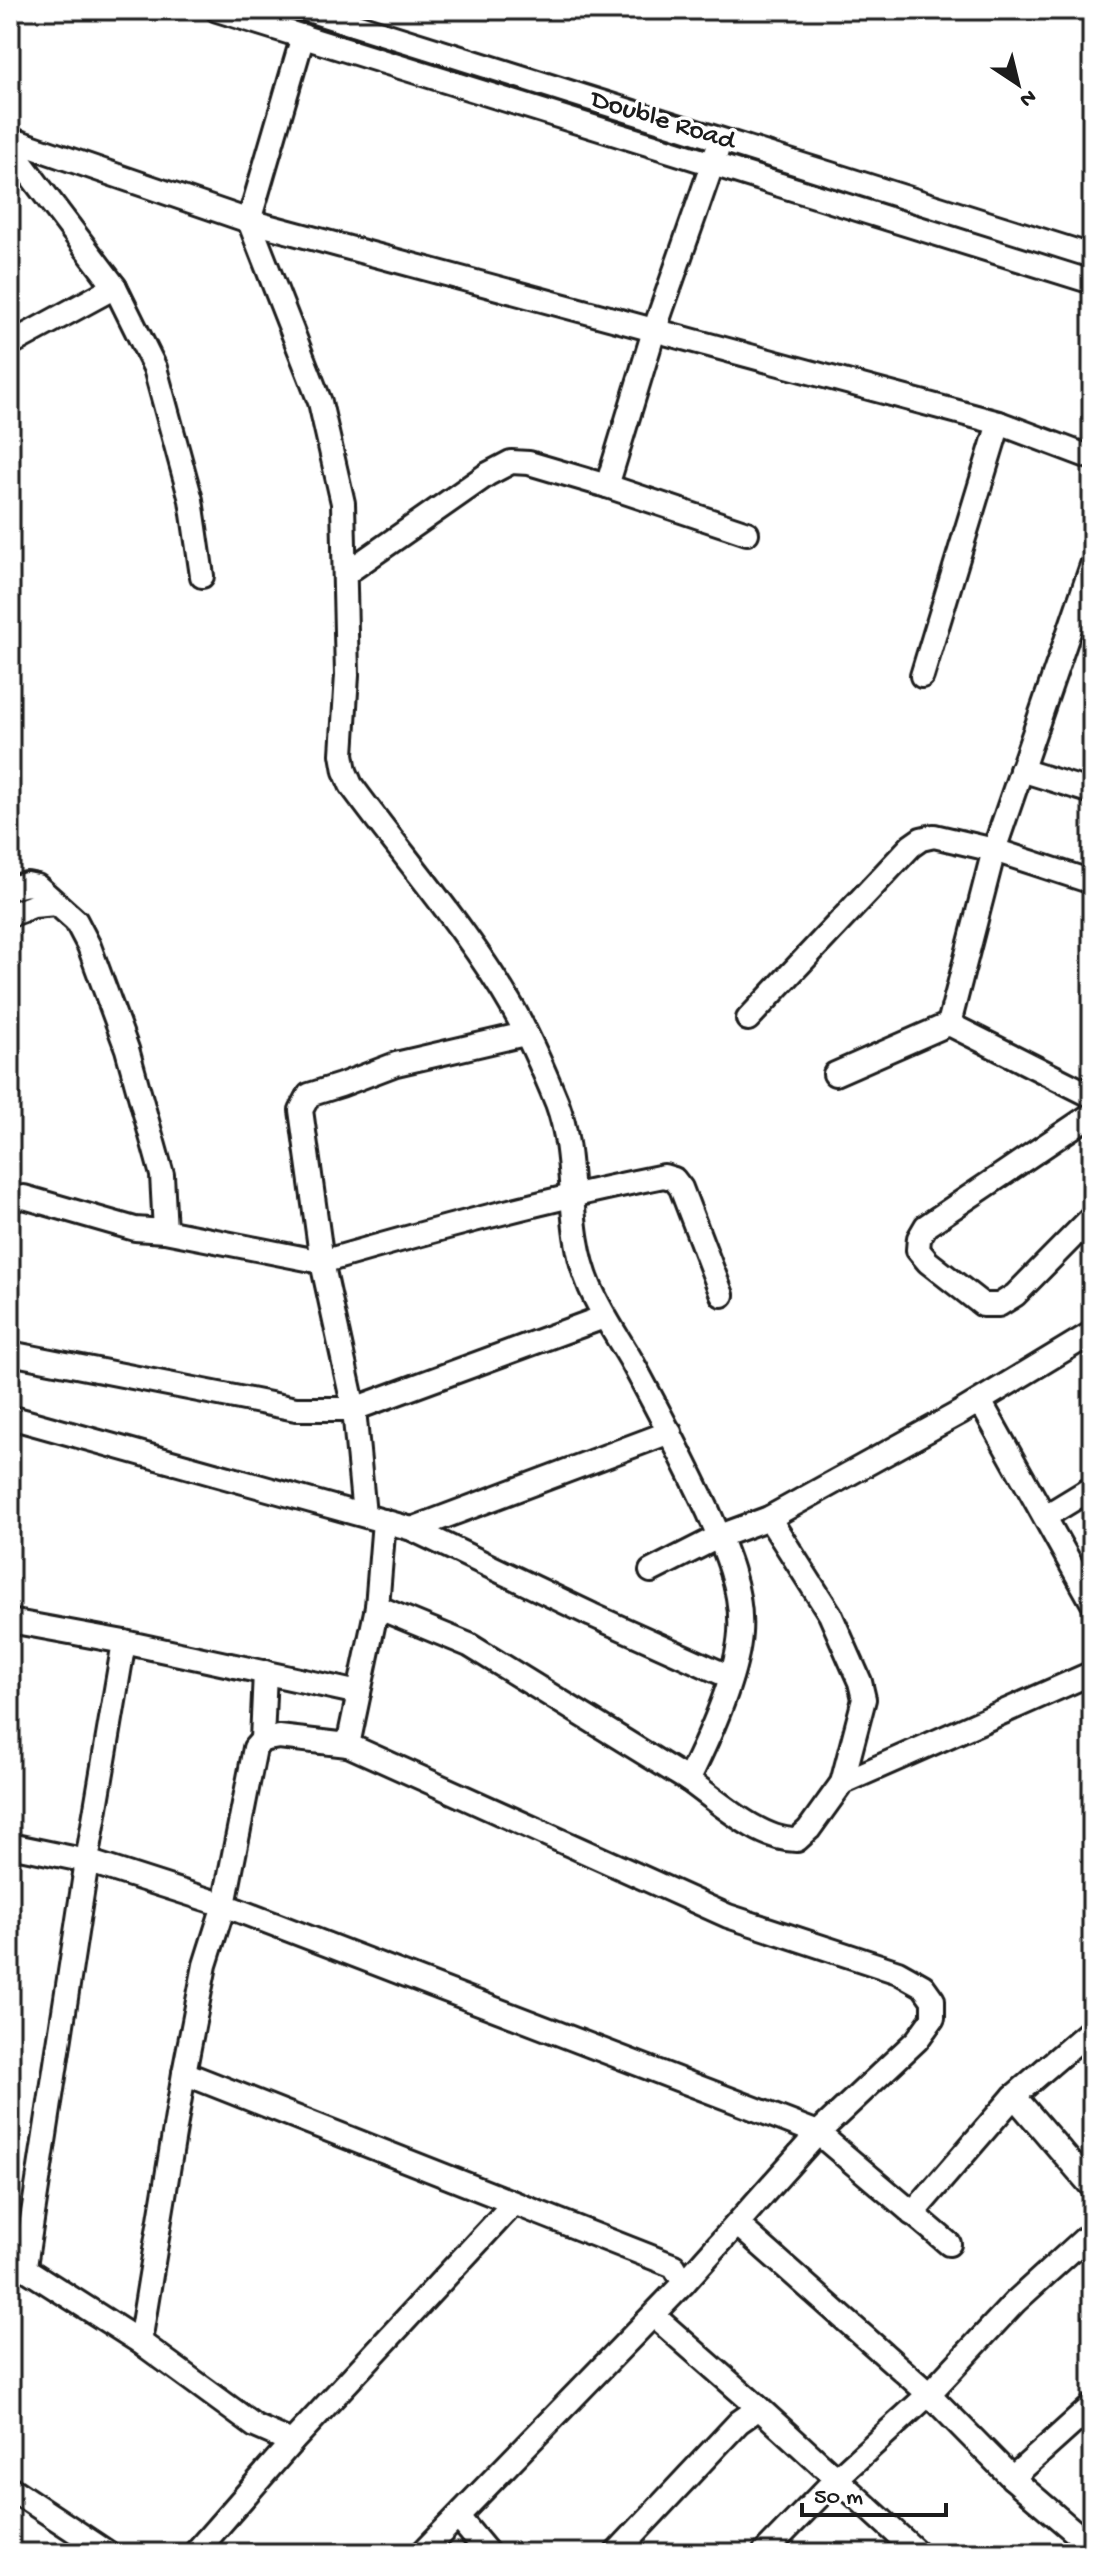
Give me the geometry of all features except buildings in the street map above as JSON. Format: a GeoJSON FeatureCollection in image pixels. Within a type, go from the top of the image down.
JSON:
{"type":"FeatureCollection","features":[{"type":"Feature","properties":{"kind":"street","name":"Double Road"},"geometry":{"type":"LineString","coordinates":[[217,10],[1092,282]]}},
{"type":"Feature","properties":{"kind":"street","name":"Double Road"},"geometry":{"type":"LineString","coordinates":[[308,10],[1092,256]]}},
{"type":"Feature","properties":{"kind":"street"},"geometry":{"type":"LineString","coordinates":[[369,57],[378,32]]}},
{"type":"Feature","properties":{"kind":"street"},"geometry":{"type":"LineString","coordinates":[[303,36],[249,221],[320,402],[343,503],[347,675],[342,754],[345,771],[351,785],[481,959],[515,1012],[557,1104],[567,1140],[576,1245],[589,1284],[604,1317],[670,1432],[720,1536],[733,1574],[739,1604],[740,1634],[730,1677],[688,1780]]}},
{"type":"Feature","properties":{"kind":"street"},"geometry":{"type":"LineString","coordinates":[[607,486],[654,331],[721,138]]}},
{"type":"Feature","properties":{"kind":"street"},"geometry":{"type":"LineString","coordinates":[[10,139],[249,221],[999,423],[1092,458]]}},
{"type":"Feature","properties":{"kind":"street"},"geometry":{"type":"LineString","coordinates":[[10,148],[115,287],[155,368],[191,500],[202,576]]}},
{"type":"Feature","properties":{"kind":"street"},"geometry":{"type":"LineString","coordinates":[[10,344],[115,287]]}},
{"type":"Feature","properties":{"kind":"street"},"geometry":{"type":"LineString","coordinates":[[922,676],[999,423]]}},
{"type":"Feature","properties":{"kind":"street"},"geometry":{"type":"LineString","coordinates":[[345,574],[488,474],[511,462],[529,463],[607,486],[747,533]]}},
{"type":"Feature","properties":{"kind":"street"},"geometry":{"type":"LineString","coordinates":[[949,1024],[994,850],[1092,565]]}},
{"type":"Feature","properties":{"kind":"street"},"geometry":{"type":"LineString","coordinates":[[1021,770],[1092,792]]}},
{"type":"Feature","properties":{"kind":"street"},"geometry":{"type":"LineString","coordinates":[[748,1019],[921,839],[934,836],[994,850],[1092,882]]}},
{"type":"Feature","properties":{"kind":"street"},"geometry":{"type":"LineString","coordinates":[[10,888],[27,884],[37,886],[76,921],[89,946],[127,1049],[162,1175],[165,1231]]}},
{"type":"Feature","properties":{"kind":"street"},"geometry":{"type":"LineString","coordinates":[[10,915],[33,906],[56,904]]}},
{"type":"Feature","properties":{"kind":"street"},"geometry":{"type":"LineString","coordinates":[[835,1074],[949,1024]]}},
{"type":"Feature","properties":{"kind":"street"},"geometry":{"type":"LineString","coordinates":[[949,1024],[1092,1096]]}},
{"type":"Feature","properties":{"kind":"street"},"geometry":{"type":"LineString","coordinates":[[348,1745],[377,1607],[374,1518],[322,1262],[302,1103],[309,1095],[396,1064],[525,1034]]}},
{"type":"Feature","properties":{"kind":"street"},"geometry":{"type":"LineString","coordinates":[[1092,1114],[926,1226],[919,1238],[918,1250],[928,1262],[983,1305],[999,1305],[1015,1295],[1092,1217]]}},
{"type":"Feature","properties":{"kind":"street"},"geometry":{"type":"LineString","coordinates":[[10,1200],[24,1197],[135,1229],[165,1231],[322,1262],[572,1194],[664,1176],[674,1179],[681,1188],[722,1295]]}},
{"type":"Feature","properties":{"kind":"street"},"geometry":{"type":"LineString","coordinates":[[10,1353],[296,1409],[354,1409],[604,1317]]}},
{"type":"Feature","properties":{"kind":"street"},"geometry":{"type":"LineString","coordinates":[[651,1571],[720,1536],[769,1518],[980,1401],[1092,1333]]}},
{"type":"Feature","properties":{"kind":"street"},"geometry":{"type":"LineString","coordinates":[[980,1401],[1092,1602]]}},
{"type":"Feature","properties":{"kind":"street"},"geometry":{"type":"LineString","coordinates":[[10,1417],[412,1529],[730,1677]]}},
{"type":"Feature","properties":{"kind":"street"},"geometry":{"type":"LineString","coordinates":[[412,1529],[670,1432]]}},
{"type":"Feature","properties":{"kind":"street"},"geometry":{"type":"LineString","coordinates":[[1046,1516],[1092,1488]]}},
{"type":"Feature","properties":{"kind":"street"},"geometry":{"type":"LineString","coordinates":[[377,1607],[469,1645],[688,1780],[762,1832],[781,1841],[797,1840],[809,1829],[842,1783],[864,1699],[860,1682],[830,1614],[769,1518]]}},
{"type":"Feature","properties":{"kind":"street"},"geometry":{"type":"LineString","coordinates":[[10,1621],[124,1642],[359,1693]]}},
{"type":"Feature","properties":{"kind":"street"},"geometry":{"type":"LineString","coordinates":[[124,1642],[17,2262],[140,2342],[255,2426],[292,2442]]}},
{"type":"Feature","properties":{"kind":"street"},"geometry":{"type":"LineString","coordinates":[[140,2342],[205,1965],[224,1905],[251,1763],[255,1748],[262,1740],[265,1672]]}},
{"type":"Feature","properties":{"kind":"street"},"geometry":{"type":"LineString","coordinates":[[842,1783],[1092,1673]]}},
{"type":"Feature","properties":{"kind":"street"},"geometry":{"type":"LineString","coordinates":[[262,1740],[279,1737],[348,1745],[728,1916],[898,1972],[923,1986],[933,2000],[933,2018],[917,2040],[818,2133],[654,2316],[422,2553]]}},
{"type":"Feature","properties":{"kind":"street"},"geometry":{"type":"LineString","coordinates":[[10,1845],[87,1861],[224,1905],[818,2133],[949,2244]]}},
{"type":"Feature","properties":{"kind":"street"},"geometry":{"type":"LineString","coordinates":[[912,2214],[1014,2096],[1092,2029]]}},
{"type":"Feature","properties":{"kind":"street"},"geometry":{"type":"LineString","coordinates":[[184,2073],[674,2266],[684,2283]]}},
{"type":"Feature","properties":{"kind":"street"},"geometry":{"type":"LineString","coordinates":[[1014,2096],[1092,2187]]}},
{"type":"Feature","properties":{"kind":"street"},"geometry":{"type":"LineString","coordinates":[[195,2553],[292,2442],[514,2203]]}},
{"type":"Feature","properties":{"kind":"street"},"geometry":{"type":"LineString","coordinates":[[737,2224],[929,2394],[1012,2478],[1092,2547]]}},
{"type":"Feature","properties":{"kind":"street"},"geometry":{"type":"LineString","coordinates":[[764,2553],[837,2478],[929,2394],[1015,2302],[1092,2232]]}},
{"type":"Feature","properties":{"kind":"street"},"geometry":{"type":"LineString","coordinates":[[654,2316],[918,2553]]}},
{"type":"Feature","properties":{"kind":"street"},"geometry":{"type":"LineString","coordinates":[[1012,2478],[1092,2406]]}},
{"type":"Feature","properties":{"kind":"street"},"geometry":{"type":"LineString","coordinates":[[616,2553],[739,2422],[759,2408]]}},
{"type":"Feature","properties":{"kind":"street"},"geometry":{"type":"LineString","coordinates":[[10,2488],[108,2553]]}},
{"type":"Feature","properties":{"kind":"street"},"geometry":{"type":"LineString","coordinates":[[458,2517],[488,2553]]}}]}
